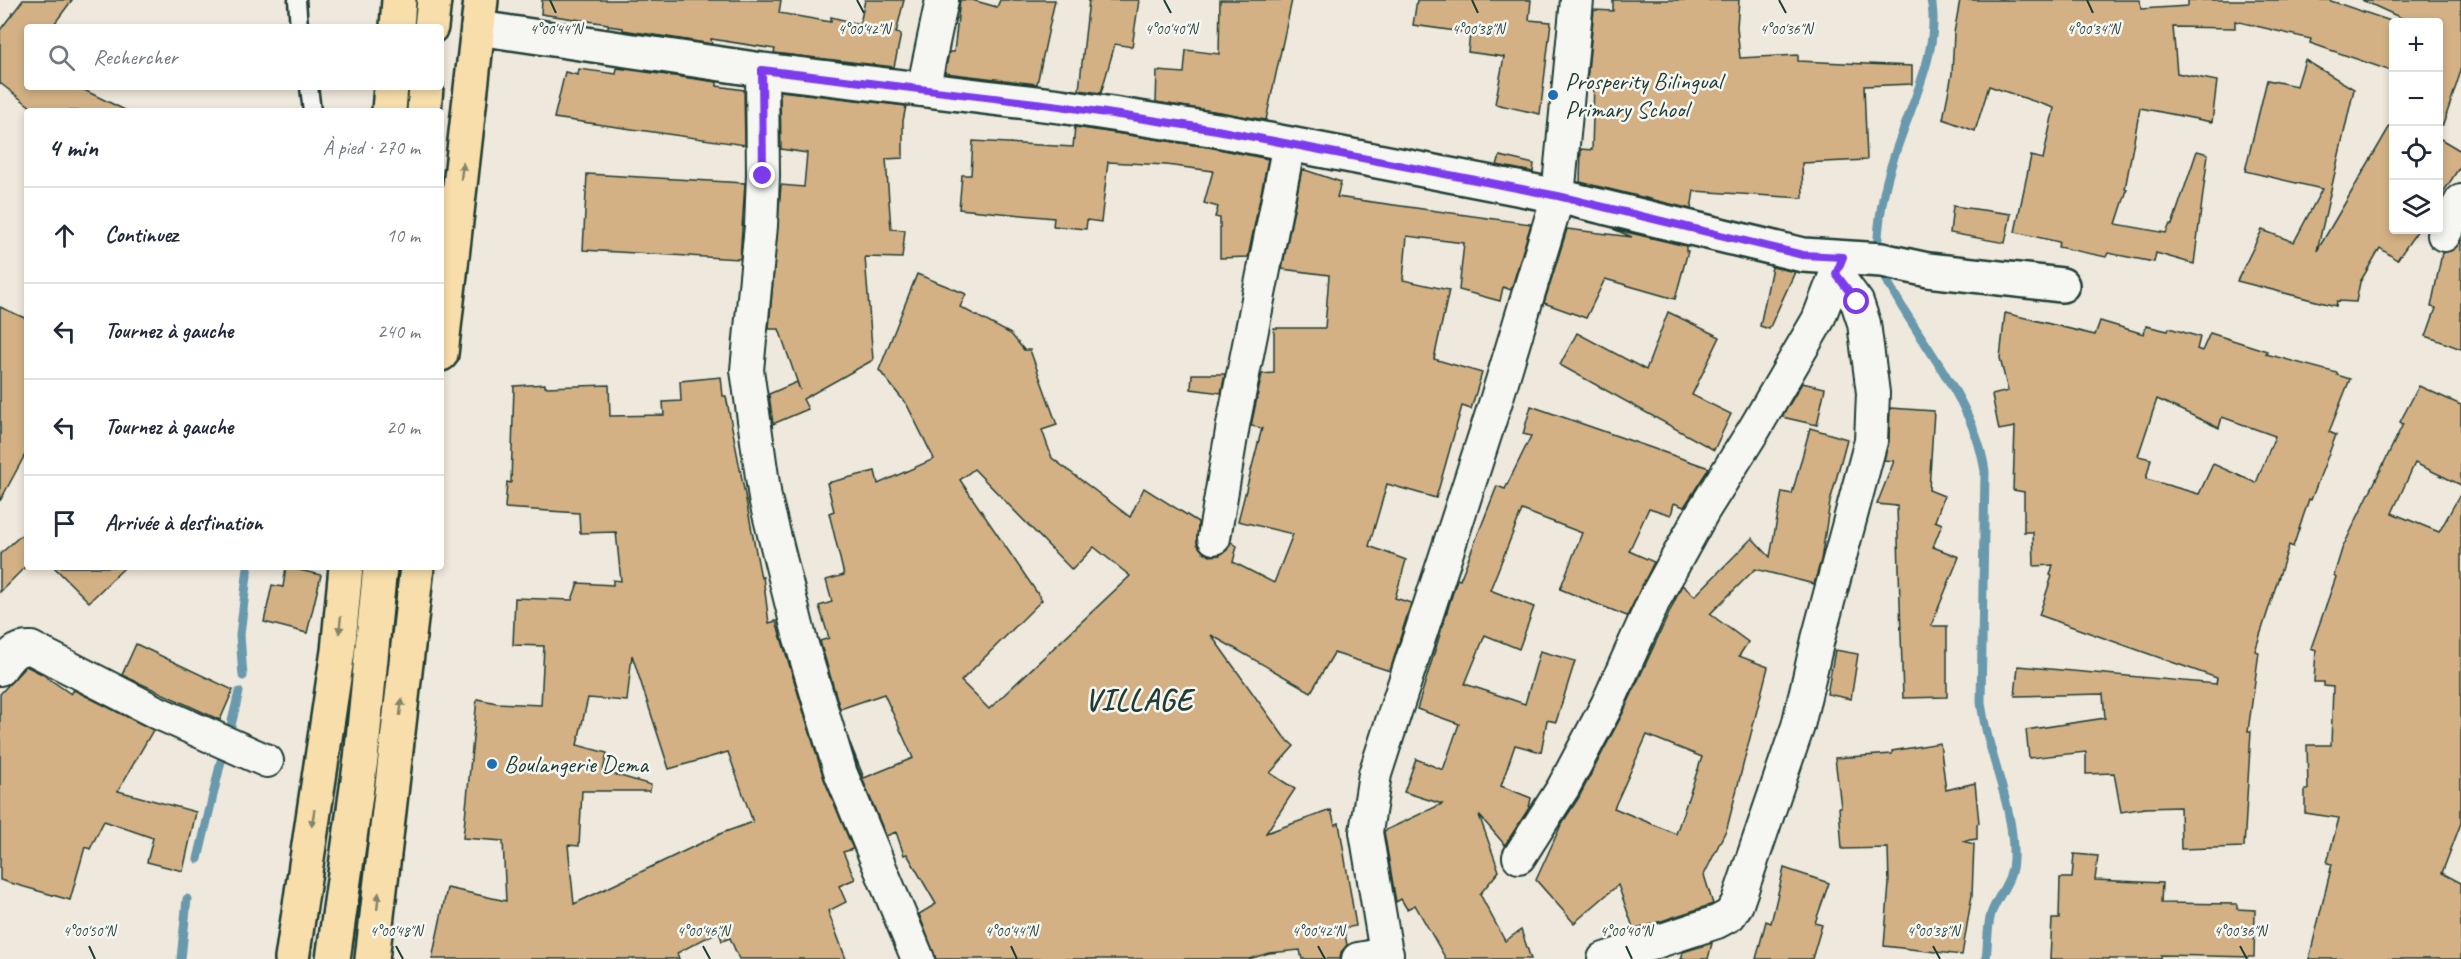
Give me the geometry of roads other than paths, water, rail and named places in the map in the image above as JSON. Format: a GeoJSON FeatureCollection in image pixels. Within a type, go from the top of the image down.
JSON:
{"type":"FeatureCollection","features":[{"type":"Feature","properties":{"kind":"main road"},"geometry":{"type":"LineString","coordinates":[[397,24],[399,0]]}},
{"type":"Feature","properties":{"kind":"main road"},"geometry":{"type":"LineString","coordinates":[[431,24],[434,0]]}},
{"type":"Feature","properties":{"kind":"main road"},"geometry":{"type":"LineString","coordinates":[[444,328],[480,14]]}},
{"type":"Feature","properties":{"kind":"main road"},"geometry":{"type":"LineString","coordinates":[[389,108],[391,90]]}},
{"type":"Feature","properties":{"kind":"main road"},"geometry":{"type":"LineString","coordinates":[[424,108],[426,90]]}},
{"type":"Feature","properties":{"kind":"main road"},"geometry":{"type":"LineString","coordinates":[[292,959],[338,651],[346,570]]}},
{"type":"Feature","properties":{"kind":"main road"},"geometry":{"type":"LineString","coordinates":[[333,959],[361,759],[380,570]]}},
{"type":"Feature","properties":{"kind":"main road"},"geometry":{"type":"LineString","coordinates":[[372,959],[417,570]]}},
{"type":"Feature","properties":{"kind":"street"},"geometry":{"type":"LineString","coordinates":[[923,90],[942,0]]}},
{"type":"Feature","properties":{"kind":"street"},"geometry":{"type":"LineString","coordinates":[[1377,957],[1366,832],[1375,774],[1496,401],[1558,196],[1577,0]]}},
{"type":"Feature","properties":{"kind":"street"},"geometry":{"type":"LineString","coordinates":[[480,14],[762,70],[1071,108],[1217,130],[1558,196],[1840,266],[1882,260],[1928,270],[2061,285]]}},
{"type":"Feature","properties":{"kind":"street"},"geometry":{"type":"LineString","coordinates":[[762,70],[761,226],[747,370],[765,498],[800,638],[841,774],[918,959]]}},
{"type":"Feature","properties":{"kind":"street"},"geometry":{"type":"LineString","coordinates":[[1214,538],[1237,401],[1288,144]]}},
{"type":"Feature","properties":{"kind":"street"},"geometry":{"type":"LineString","coordinates":[[2444,235],[2461,201]]}},
{"type":"Feature","properties":{"kind":"street"},"geometry":{"type":"LineString","coordinates":[[1519,856],[1563,788],[1607,705],[1655,598],[1703,511],[1818,320],[1840,266]]}},
{"type":"Feature","properties":{"kind":"street"},"geometry":{"type":"LineString","coordinates":[[1622,956],[1717,922],[1730,915],[1737,904],[1756,853],[1798,726],[1818,639],[1871,441],[1873,393],[1864,323],[1840,266]]}},
{"type":"Feature","properties":{"kind":"street"},"geometry":{"type":"LineString","coordinates":[[0,669],[14,652],[22,648],[31,648],[154,711],[267,761]]}},
{"type":"Feature","properties":{"kind":"lane"},"geometry":{"type":"LineString","coordinates":[[297,0],[299,24]]}},
{"type":"Feature","properties":{"kind":"lane"},"geometry":{"type":"LineString","coordinates":[[309,90],[312,108]]}},
{"type":"Feature","properties":{"kind":"waterway"},"geometry":{"type":"LineString","coordinates":[[1877,255],[1880,219],[1889,171],[1928,60],[1932,39],[1931,0]]}},
{"type":"Feature","properties":{"kind":"waterway"},"geometry":{"type":"LineString","coordinates":[[1881,268],[1968,417],[1979,444],[1985,471],[1981,702],[1984,722],[2010,819],[2013,859],[2011,874],[1991,914],[1986,959]]}},
{"type":"Feature","properties":{"kind":"waterway"},"geometry":{"type":"LineString","coordinates":[[243,676],[240,635],[248,570]]}},
{"type":"Feature","properties":{"kind":"waterway"},"geometry":{"type":"LineString","coordinates":[[228,738],[239,692]]}},
{"type":"Feature","properties":{"kind":"waterway"},"geometry":{"type":"LineString","coordinates":[[198,859],[222,757]]}},
{"type":"Feature","properties":{"kind":"waterway"},"geometry":{"type":"LineString","coordinates":[[181,959],[187,899]]}},
{"type":"Feature","properties":{"kind":"place","name":"Prosperity Bilingual Primary School"},"geometry":{"type":"Point","coordinates":[1553,95]}},
{"type":"Feature","properties":{"kind":"place","name":"Boulangerie Dema"},"geometry":{"type":"Point","coordinates":[492,764]}},
{"type":"Feature","properties":{"kind":"district","name":"VILLAGE"},"geometry":{"type":"Point","coordinates":[1139,700]}}]}
